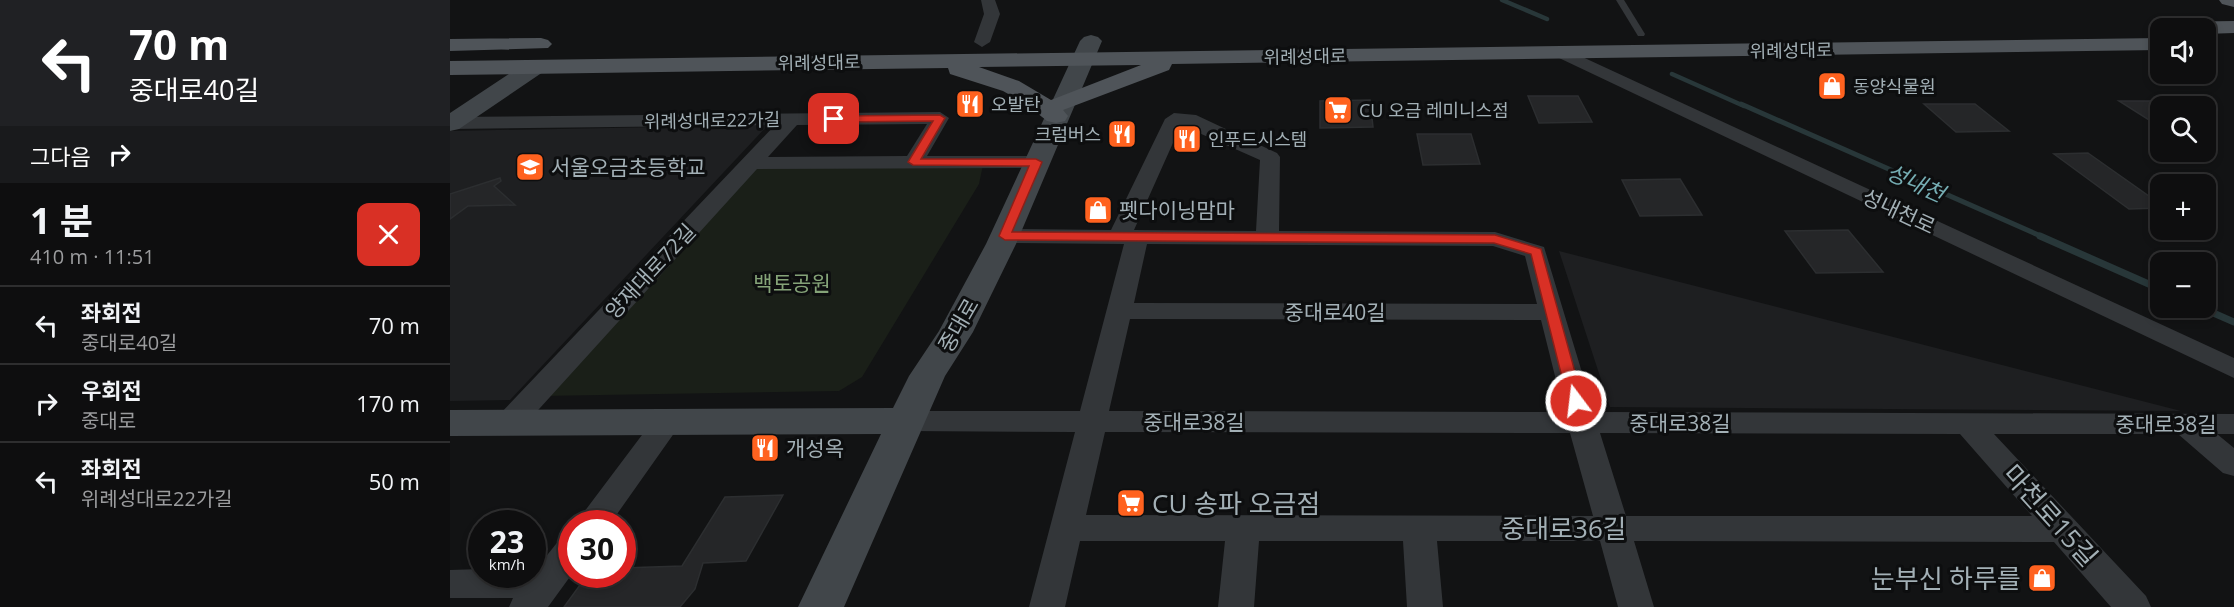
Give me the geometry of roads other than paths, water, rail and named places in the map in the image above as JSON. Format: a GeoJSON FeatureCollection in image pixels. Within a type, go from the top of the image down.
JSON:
{"type":"FeatureCollection","features":[{"type":"Feature","properties":{"kind":"main road"},"geometry":{"type":"LineString","coordinates":[[2222,0],[2234,3]]}},
{"type":"Feature","properties":{"kind":"main road"},"geometry":{"type":"LineString","coordinates":[[2229,0],[2234,3]]}},
{"type":"Feature","properties":{"kind":"main road"},"geometry":{"type":"LineString","coordinates":[[2216,30],[2234,14]]}},
{"type":"Feature","properties":{"kind":"main road"},"geometry":{"type":"LineString","coordinates":[[2216,34],[2234,27]]}},
{"type":"Feature","properties":{"kind":"main road","name":"위례성대로"},"geometry":{"type":"LineString","coordinates":[[450,68],[908,53],[1641,34],[2150,29]]}},
{"type":"Feature","properties":{"kind":"main road"},"geometry":{"type":"LineString","coordinates":[[2216,40],[2234,43]]}},
{"type":"Feature","properties":{"kind":"main road","name":"위례성대로"},"geometry":{"type":"LineString","coordinates":[[908,53],[972,49],[982,42],[1179,58],[2150,44]]}},
{"type":"Feature","properties":{"kind":"main road"},"geometry":{"type":"LineString","coordinates":[[450,45],[560,44],[498,55],[486,60],[484,64],[486,67]]}},
{"type":"Feature","properties":{"kind":"main road","name":"중대로"},"geometry":{"type":"LineString","coordinates":[[821,607],[927,376],[956,332],[1005,236],[1087,49]]}},
{"type":"Feature","properties":{"kind":"main road"},"geometry":{"type":"LineString","coordinates":[[908,53],[983,74],[1059,110],[1179,58]]}},
{"type":"Feature","properties":{"kind":"main road"},"geometry":{"type":"LineString","coordinates":[[451,123],[535,67]]}},
{"type":"Feature","properties":{"kind":"main road"},"geometry":{"type":"LineString","coordinates":[[450,423],[906,421]]}},
{"type":"Feature","properties":{"kind":"street"},"geometry":{"type":"LineString","coordinates":[[982,42],[992,14],[988,0]]}},
{"type":"Feature","properties":{"kind":"street","name":"성내천로"},"geometry":{"type":"LineString","coordinates":[[1563,53],[2234,369]]}},
{"type":"Feature","properties":{"kind":"street","name":"위례성대로22가길"},"geometry":{"type":"LineString","coordinates":[[451,123],[940,118],[913,162]]}},
{"type":"Feature","properties":{"kind":"street"},"geometry":{"type":"LineString","coordinates":[[1047,607],[1118,311],[1128,237],[1174,119],[1189,119],[1270,157],[1267,238]]}},
{"type":"Feature","properties":{"kind":"street","name":"양재대로72길"},"geometry":{"type":"LineString","coordinates":[[509,423],[791,120]]}},
{"type":"Feature","properties":{"kind":"street"},"geometry":{"type":"LineString","coordinates":[[751,163],[1036,162]]}},
{"type":"Feature","properties":{"kind":"street"},"geometry":{"type":"LineString","coordinates":[[1005,236],[1495,239],[1536,252],[1582,423],[1636,607]]}},
{"type":"Feature","properties":{"kind":"street","name":"중대로40길"},"geometry":{"type":"LineString","coordinates":[[1118,311],[1552,312]]}},
{"type":"Feature","properties":{"kind":"street","name":"중대로38길"},"geometry":{"type":"LineString","coordinates":[[906,421],[2186,425],[2234,423]]}},
{"type":"Feature","properties":{"kind":"street"},"geometry":{"type":"LineString","coordinates":[[601,510],[667,422]]}},
{"type":"Feature","properties":{"kind":"street","name":"마천로15길"},"geometry":{"type":"LineString","coordinates":[[1968,424],[2133,607]]}},
{"type":"Feature","properties":{"kind":"street"},"geometry":{"type":"LineString","coordinates":[[2186,425],[2234,465]]}},
{"type":"Feature","properties":{"kind":"street","name":"중대로36길"},"geometry":{"type":"LineString","coordinates":[[1066,528],[2063,529]]}},
{"type":"Feature","properties":{"kind":"street"},"geometry":{"type":"LineString","coordinates":[[1236,607],[1243,528]]}},
{"type":"Feature","properties":{"kind":"street"},"geometry":{"type":"LineString","coordinates":[[1419,528],[1425,607]]}},
{"type":"Feature","properties":{"kind":"street"},"geometry":{"type":"LineString","coordinates":[[450,584],[537,595],[558,567]]}},
{"type":"Feature","properties":{"kind":"lane"},"geometry":{"type":"LineString","coordinates":[[1620,0],[1641,34]]}},
{"type":"Feature","properties":{"kind":"waterway","name":"성내천"},"geometry":{"type":"LineString","coordinates":[[1502,0],[1547,19]]}},
{"type":"Feature","properties":{"kind":"waterway","name":"성내천"},"geometry":{"type":"LineString","coordinates":[[1672,74],[1744,106]]}},
{"type":"Feature","properties":{"kind":"waterway","name":"성내천"},"geometry":{"type":"LineString","coordinates":[[1741,104],[2043,237]]}},
{"type":"Feature","properties":{"kind":"waterway","name":"성내천"},"geometry":{"type":"LineString","coordinates":[[2040,236],[2150,285]]}},
{"type":"Feature","properties":{"kind":"waterway","name":"성내천"},"geometry":{"type":"LineString","coordinates":[[2216,314],[2234,322]]}},
{"type":"Feature","properties":{"kind":"place","name":"동양식물원"},"geometry":{"type":"Point","coordinates":[1832,86]}},
{"type":"Feature","properties":{"kind":"place","name":"오발탄"},"geometry":{"type":"Point","coordinates":[970,104]}},
{"type":"Feature","properties":{"kind":"place","name":"CU 오금 레미니스점"},"geometry":{"type":"Point","coordinates":[1338,110]}},
{"type":"Feature","properties":{"kind":"place","name":"크럼버스"},"geometry":{"type":"Point","coordinates":[1122,134]}},
{"type":"Feature","properties":{"kind":"place","name":"인푸드시스템"},"geometry":{"type":"Point","coordinates":[1187,139]}},
{"type":"Feature","properties":{"kind":"place","name":"서울오금초등학교"},"geometry":{"type":"Point","coordinates":[530,167]}},
{"type":"Feature","properties":{"kind":"place","name":"펫다이닝맘마"},"geometry":{"type":"Point","coordinates":[1098,210]}},
{"type":"Feature","properties":{"kind":"place","name":"개성옥"},"geometry":{"type":"Point","coordinates":[765,448]}},
{"type":"Feature","properties":{"kind":"place","name":"CU 송파 오금점"},"geometry":{"type":"Point","coordinates":[1131,503]}},
{"type":"Feature","properties":{"kind":"place","name":"눈부신 하루를"},"geometry":{"type":"Point","coordinates":[2042,578]}},
{"type":"Feature","properties":{"kind":"park label","name":"백토공원"},"geometry":{"type":"Point","coordinates":[792,283]}}]}
